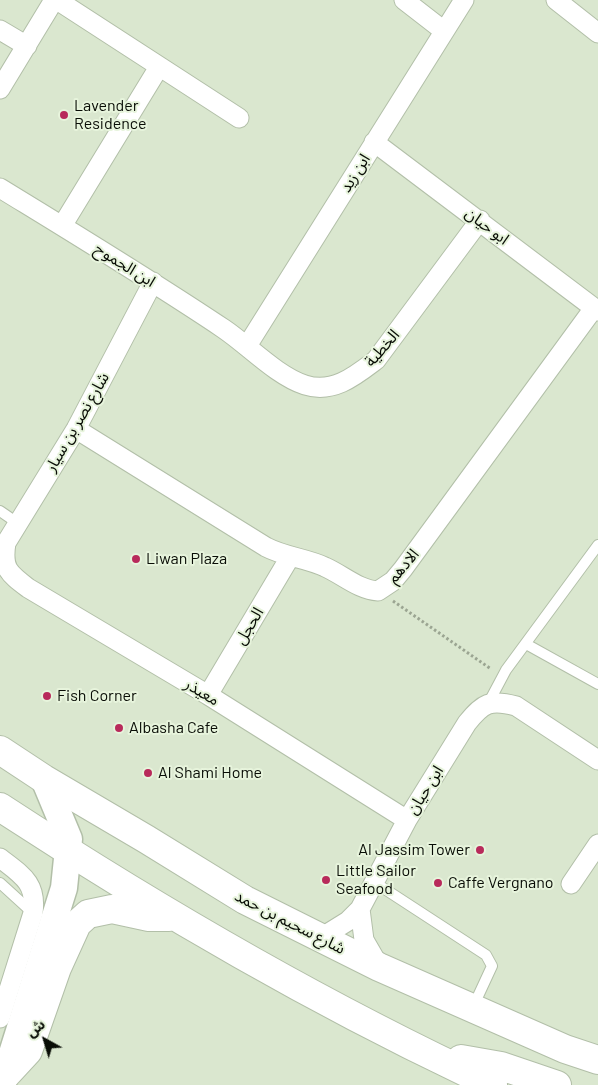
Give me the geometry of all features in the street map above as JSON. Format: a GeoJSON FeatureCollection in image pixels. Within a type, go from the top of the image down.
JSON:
{"type":"FeatureCollection","features":[{"type":"Feature","properties":{"kind":"highway","name":"شارع سحيم بن حمد"},"geometry":{"type":"LineString","coordinates":[[0,750],[44,779],[146,838],[245,900],[379,967],[598,1060]]}},
{"type":"Feature","properties":{"kind":"highway"},"geometry":{"type":"LineString","coordinates":[[0,807],[174,917],[255,964],[434,1058],[493,1085]]}},
{"type":"Feature","properties":{"kind":"highway"},"geometry":{"type":"LineString","coordinates":[[3,1081],[28,1051],[57,968],[77,924],[88,914],[112,909],[149,917],[174,917]]}},
{"type":"Feature","properties":{"kind":"highway"},"geometry":{"type":"LineString","coordinates":[[434,1058],[466,1059],[500,1066],[557,1085]]}},
{"type":"Feature","properties":{"kind":"street"},"geometry":{"type":"LineString","coordinates":[[0,89],[55,0],[238,118]]}},
{"type":"Feature","properties":{"kind":"street"},"geometry":{"type":"LineString","coordinates":[[404,0],[444,31]]}},
{"type":"Feature","properties":{"kind":"street"},"geometry":{"type":"LineString","coordinates":[[556,0],[598,33]]}},
{"type":"Feature","properties":{"kind":"street","name":"ابن زيد"},"geometry":{"type":"LineString","coordinates":[[247,346],[444,31],[460,1]]}},
{"type":"Feature","properties":{"kind":"street"},"geometry":{"type":"LineString","coordinates":[[0,30],[27,46]]}},
{"type":"Feature","properties":{"kind":"street"},"geometry":{"type":"LineString","coordinates":[[62,226],[159,67]]}},
{"type":"Feature","properties":{"kind":"street","name":"ابو حيان"},"geometry":{"type":"LineString","coordinates":[[374,142],[596,309]]}},
{"type":"Feature","properties":{"kind":"street","name":"ابن الجموح"},"geometry":{"type":"LineString","coordinates":[[0,188],[153,282],[247,346]]}},
{"type":"Feature","properties":{"kind":"street","name":"الخطية"},"geometry":{"type":"LineString","coordinates":[[247,346],[286,376],[305,385],[322,388],[340,384],[376,360],[480,220]]}},
{"type":"Feature","properties":{"kind":"street","name":"شارع نصر بن سيار"},"geometry":{"type":"LineString","coordinates":[[2,550],[16,522],[76,429],[153,282]]}},
{"type":"Feature","properties":{"kind":"street","name":"الادهم"},"geometry":{"type":"LineString","coordinates":[[76,429],[266,547],[290,557],[325,566],[361,587],[378,591],[393,581],[403,569],[596,309]]}},
{"type":"Feature","properties":{"kind":"street","name":"معيذر"},"geometry":{"type":"LineString","coordinates":[[2,550],[7,570],[28,588],[208,695],[406,820]]}},
{"type":"Feature","properties":{"kind":"street","name":"الحجل"},"geometry":{"type":"LineString","coordinates":[[208,695],[290,557]]}},
{"type":"Feature","properties":{"kind":"street"},"geometry":{"type":"LineString","coordinates":[[488,702],[501,702],[516,706],[598,760]]}},
{"type":"Feature","properties":{"kind":"street","name":"ابن حيان"},"geometry":{"type":"LineString","coordinates":[[319,938],[348,922],[360,909],[406,820],[467,722],[477,710],[488,702]]}},
{"type":"Feature","properties":{"kind":"street"},"geometry":{"type":"LineString","coordinates":[[3,1081],[64,888],[69,852],[69,839],[64,824],[44,779]]}},
{"type":"Feature","properties":{"kind":"street"},"geometry":{"type":"LineString","coordinates":[[571,884],[598,844]]}},
{"type":"Feature","properties":{"kind":"street"},"geometry":{"type":"LineString","coordinates":[[0,858],[26,878],[31,886],[35,901],[34,913],[0,1018]]}},
{"type":"Feature","properties":{"kind":"street"},"geometry":{"type":"LineString","coordinates":[[360,909],[364,940],[379,967]]}},
{"type":"Feature","properties":{"kind":"lane"},"geometry":{"type":"LineString","coordinates":[[0,511],[16,522]]}},
{"type":"Feature","properties":{"kind":"lane"},"geometry":{"type":"LineString","coordinates":[[488,702],[526,644],[598,545]]}},
{"type":"Feature","properties":{"kind":"lane"},"geometry":{"type":"LineString","coordinates":[[526,644],[598,684]]}},
{"type":"Feature","properties":{"kind":"lane"},"geometry":{"type":"LineString","coordinates":[[374,882],[486,955],[492,966],[473,1008]]}},
{"type":"Feature","properties":{"kind":"lane"},"geometry":{"type":"LineString","coordinates":[[0,883],[34,913]]}},
{"type":"Feature","properties":{"kind":"path"},"geometry":{"type":"LineString","coordinates":[[378,591],[503,677]]}},
{"type":"Feature","properties":{"kind":"place","name":"Lavender Residence"},"geometry":{"type":"Point","coordinates":[64,115]}},
{"type":"Feature","properties":{"kind":"place","name":"Liwan Plaza"},"geometry":{"type":"Point","coordinates":[136,559]}},
{"type":"Feature","properties":{"kind":"place","name":"Fish Corner"},"geometry":{"type":"Point","coordinates":[47,696]}},
{"type":"Feature","properties":{"kind":"place","name":"Albasha Cafe"},"geometry":{"type":"Point","coordinates":[119,728]}},
{"type":"Feature","properties":{"kind":"place","name":"Al Shami Home"},"geometry":{"type":"Point","coordinates":[148,773]}},
{"type":"Feature","properties":{"kind":"place","name":"Al Jassim Tower"},"geometry":{"type":"Point","coordinates":[480,850]}},
{"type":"Feature","properties":{"kind":"place","name":"Little Sailor Seafood"},"geometry":{"type":"Point","coordinates":[326,880]}},
{"type":"Feature","properties":{"kind":"place","name":"Caffe Vergnano"},"geometry":{"type":"Point","coordinates":[438,883]}}]}
